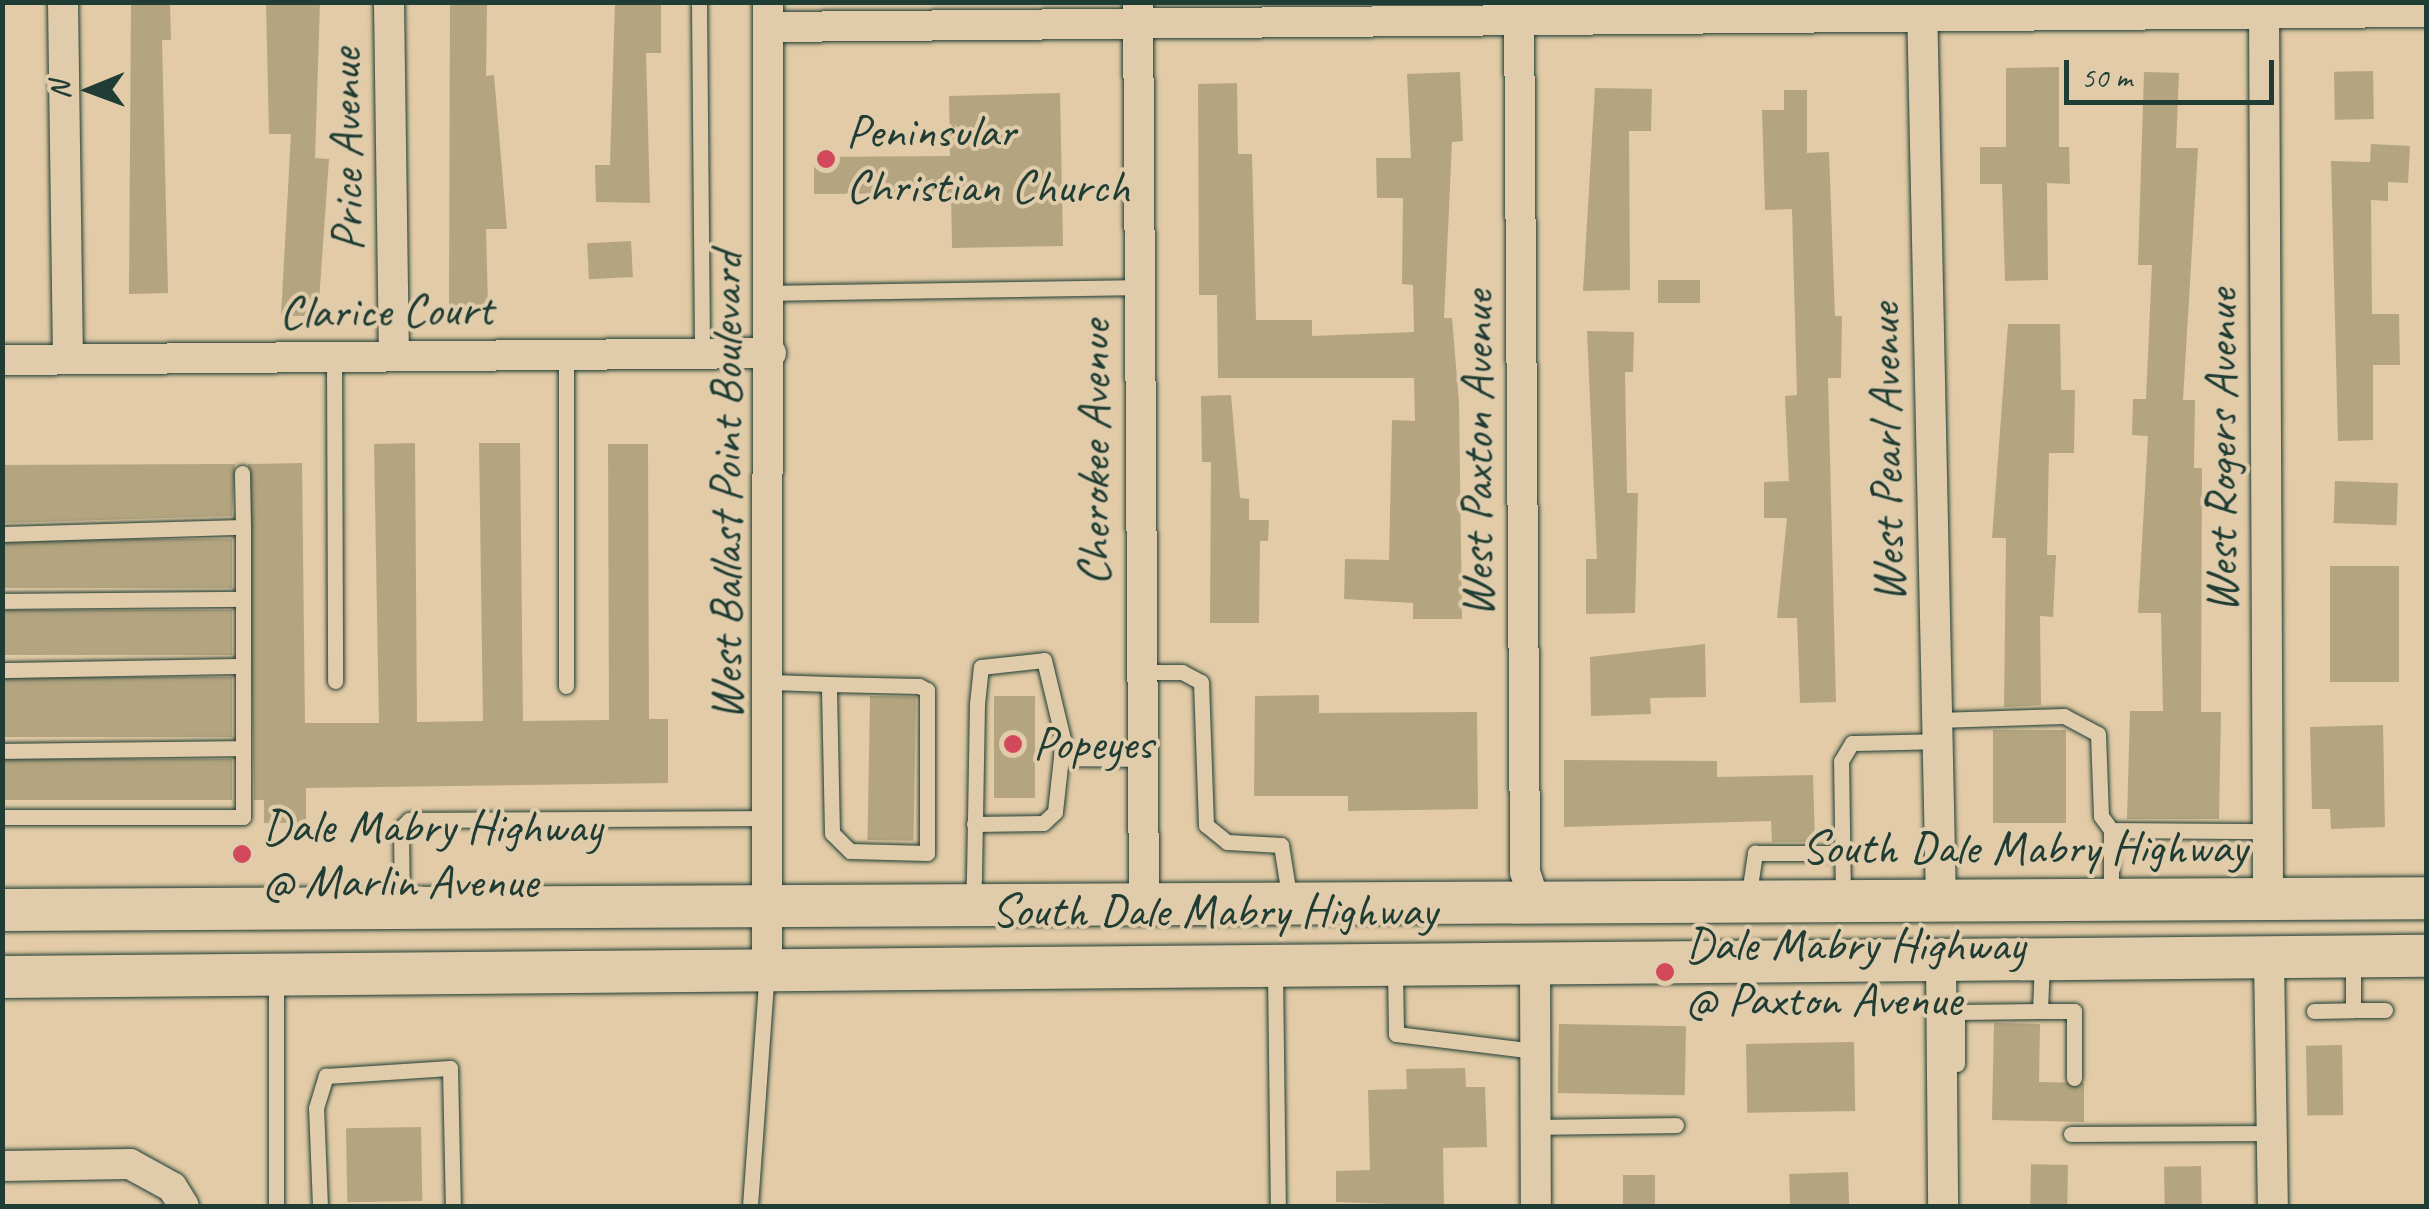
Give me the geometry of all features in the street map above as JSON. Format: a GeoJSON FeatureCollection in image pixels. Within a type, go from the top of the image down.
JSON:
{"type":"FeatureCollection","features":[{"type":"Feature","properties":{"kind":"main road"},"geometry":{"type":"LineString","coordinates":[[2108,962],[2237,934],[2268,899]]}},
{"type":"Feature","properties":{"kind":"main road","name":"South Dale Mabry Highway"},"geometry":{"type":"LineString","coordinates":[[2,910],[2426,899]]}},
{"type":"Feature","properties":{"kind":"main road"},"geometry":{"type":"LineString","coordinates":[[2269,959],[2278,937],[2303,924],[2426,899]]}},
{"type":"Feature","properties":{"kind":"main road"},"geometry":{"type":"LineString","coordinates":[[1382,962],[1492,934],[1534,903]]}},
{"type":"Feature","properties":{"kind":"main road"},"geometry":{"type":"LineString","coordinates":[[1535,962],[1542,939],[1568,926],[1701,903]]}},
{"type":"Feature","properties":{"kind":"main road"},"geometry":{"type":"LineString","coordinates":[[276,909],[276,977]]}},
{"type":"Feature","properties":{"kind":"main road","name":"South Dale Mabry Highway"},"geometry":{"type":"LineString","coordinates":[[2,977],[1382,962],[2108,962],[2426,956]]}},
{"type":"Feature","properties":{"kind":"street"},"geometry":{"type":"LineString","coordinates":[[64,2],[68,359]]}},
{"type":"Feature","properties":{"kind":"street","name":"Price Avenue"},"geometry":{"type":"LineString","coordinates":[[389,2],[394,356]]}},
{"type":"Feature","properties":{"kind":"street"},"geometry":{"type":"LineString","coordinates":[[768,15],[2264,8],[2426,12]]}},
{"type":"Feature","properties":{"kind":"street","name":"West Rogers Avenue"},"geometry":{"type":"LineString","coordinates":[[2264,8],[2268,899]]}},
{"type":"Feature","properties":{"kind":"street","name":"West Pearl Avenue"},"geometry":{"type":"LineString","coordinates":[[1922,10],[1941,902]]}},
{"type":"Feature","properties":{"kind":"street","name":"West Paxton Avenue"},"geometry":{"type":"LineString","coordinates":[[1519,12],[1525,872],[1534,903]]}},
{"type":"Feature","properties":{"kind":"street","name":"Cherokee Avenue"},"geometry":{"type":"LineString","coordinates":[[1138,14],[1144,904]]}},
{"type":"Feature","properties":{"kind":"street","name":"West Ballast Point Boulevard"},"geometry":{"type":"LineString","coordinates":[[767,969],[774,818],[768,15]]}},
{"type":"Feature","properties":{"kind":"street","name":"Clarice Court"},"geometry":{"type":"LineString","coordinates":[[2,360],[771,353]]}},
{"type":"Feature","properties":{"kind":"street"},"geometry":{"type":"LineString","coordinates":[[2269,959],[2273,1206]]}},
{"type":"Feature","properties":{"kind":"street"},"geometry":{"type":"LineString","coordinates":[[1535,962],[1536,1206]]}},
{"type":"Feature","properties":{"kind":"street"},"geometry":{"type":"LineString","coordinates":[[1942,962],[1943,1206]]}},
{"type":"Feature","properties":{"kind":"street"},"geometry":{"type":"LineString","coordinates":[[2,1166],[130,1164],[172,1187],[184,1206]]}},
{"type":"Feature","properties":{"kind":"lane"},"geometry":{"type":"LineString","coordinates":[[699,2],[702,354]]}},
{"type":"Feature","properties":{"kind":"lane"},"geometry":{"type":"LineString","coordinates":[[770,294],[1138,286]]}},
{"type":"Feature","properties":{"kind":"lane"},"geometry":{"type":"LineString","coordinates":[[566,354],[566,686]]}},
{"type":"Feature","properties":{"kind":"lane"},"geometry":{"type":"LineString","coordinates":[[334,357],[334,681]]}},
{"type":"Feature","properties":{"kind":"lane"},"geometry":{"type":"LineString","coordinates":[[2,817],[244,817],[242,473]]}},
{"type":"Feature","properties":{"kind":"lane"},"geometry":{"type":"LineString","coordinates":[[2,534],[242,527]]}},
{"type":"Feature","properties":{"kind":"lane"},"geometry":{"type":"LineString","coordinates":[[2,601],[243,599]]}},
{"type":"Feature","properties":{"kind":"lane"},"geometry":{"type":"LineString","coordinates":[[973,905],[974,824],[984,662],[1027,657],[1051,667],[1064,758],[1051,819],[974,824]]}},
{"type":"Feature","properties":{"kind":"lane"},"geometry":{"type":"LineString","coordinates":[[2,670],[243,666]]}},
{"type":"Feature","properties":{"kind":"lane"},"geometry":{"type":"LineString","coordinates":[[1141,672],[1182,672],[1201,682],[1206,825],[1228,842],[1281,846],[1290,903]]}},
{"type":"Feature","properties":{"kind":"lane"},"geometry":{"type":"LineString","coordinates":[[772,682],[830,684],[927,690],[927,853],[850,851],[832,833],[830,684]]}},
{"type":"Feature","properties":{"kind":"lane"},"geometry":{"type":"LineString","coordinates":[[1843,903],[1841,761],[1852,742],[2064,716],[2098,734],[2102,816],[2111,830],[2111,900]]}},
{"type":"Feature","properties":{"kind":"lane"},"geometry":{"type":"LineString","coordinates":[[2,751],[243,748]]}},
{"type":"Feature","properties":{"kind":"lane"},"geometry":{"type":"LineString","coordinates":[[1064,758],[1142,759]]}},
{"type":"Feature","properties":{"kind":"lane"},"geometry":{"type":"LineString","coordinates":[[402,908],[401,828],[409,820],[774,818]]}},
{"type":"Feature","properties":{"kind":"lane"},"geometry":{"type":"LineString","coordinates":[[2111,830],[2268,831]]}},
{"type":"Feature","properties":{"kind":"lane"},"geometry":{"type":"LineString","coordinates":[[1748,903],[1755,853],[1842,854]]}},
{"type":"Feature","properties":{"kind":"lane"},"geometry":{"type":"LineString","coordinates":[[2352,958],[2353,1010]]}},
{"type":"Feature","properties":{"kind":"lane"},"geometry":{"type":"LineString","coordinates":[[2040,1011],[2042,961]]}},
{"type":"Feature","properties":{"kind":"lane"},"geometry":{"type":"LineString","coordinates":[[1382,962],[1396,1034],[1535,1051]]}},
{"type":"Feature","properties":{"kind":"lane"},"geometry":{"type":"LineString","coordinates":[[1274,963],[1278,1206]]}},
{"type":"Feature","properties":{"kind":"lane"},"geometry":{"type":"LineString","coordinates":[[750,1206],[767,969]]}},
{"type":"Feature","properties":{"kind":"lane"},"geometry":{"type":"LineString","coordinates":[[276,977],[276,1206]]}},
{"type":"Feature","properties":{"kind":"lane"},"geometry":{"type":"LineString","coordinates":[[2314,1011],[2385,1010]]}},
{"type":"Feature","properties":{"kind":"lane"},"geometry":{"type":"LineString","coordinates":[[1942,1116],[1957,1117],[1957,1012],[2074,1012],[2074,1078]]}},
{"type":"Feature","properties":{"kind":"lane"},"geometry":{"type":"LineString","coordinates":[[320,1206],[318,1088],[340,1069],[450,1068],[453,1206]]}},
{"type":"Feature","properties":{"kind":"lane"},"geometry":{"type":"LineString","coordinates":[[1536,1127],[1676,1125]]}},
{"type":"Feature","properties":{"kind":"lane"},"geometry":{"type":"LineString","coordinates":[[2071,1134],[2272,1132]]}},
{"type":"Feature","properties":{"kind":"building"},"geometry":{"type":"Polygon","coordinates":[[[131,2],[170,2],[171,40],[162,40],[168,293],[129,294],[131,2]]]}},
{"type":"Feature","properties":{"kind":"building"},"geometry":{"type":"Polygon","coordinates":[[[266,2],[320,3],[315,158],[329,159],[318,316],[281,316],[291,134],[269,134],[266,2]]]}},
{"type":"Feature","properties":{"kind":"building"},"geometry":{"type":"Polygon","coordinates":[[[450,2],[487,2],[486,76],[494,75],[507,229],[486,229],[488,307],[449,308],[450,2]]]}},
{"type":"Feature","properties":{"kind":"building"},"geometry":{"type":"Polygon","coordinates":[[[615,2],[661,2],[661,53],[646,53],[650,203],[596,202],[595,165],[610,165],[615,2]]]}},
{"type":"Feature","properties":{"kind":"building"},"geometry":{"type":"Polygon","coordinates":[[[2059,67],[2059,147],[2069,147],[2070,184],[2047,183],[2048,280],[2005,281],[2002,184],[1980,184],[1980,147],[2006,147],[2006,68],[2059,67]]]}},
{"type":"Feature","properties":{"kind":"building"},"geometry":{"type":"Polygon","coordinates":[[[2373,71],[2374,119],[2335,120],[2334,72],[2373,71]]]}},
{"type":"Feature","properties":{"kind":"building"},"geometry":{"type":"Polygon","coordinates":[[[1460,72],[1463,141],[1452,142],[1444,318],[1452,318],[1459,402],[1462,619],[1413,619],[1413,603],[1344,599],[1345,559],[1389,560],[1392,420],[1415,421],[1414,378],[1218,378],[1217,295],[1199,295],[1198,84],[1237,83],[1238,154],[1252,154],[1256,320],[1312,320],[1312,336],[1414,332],[1413,285],[1402,284],[1403,198],[1377,198],[1376,158],[1411,158],[1407,74],[1460,72]]]}},
{"type":"Feature","properties":{"kind":"building"},"geometry":{"type":"Polygon","coordinates":[[[2144,72],[2179,73],[2176,148],[2198,148],[2183,400],[2195,400],[2194,468],[2202,468],[2201,712],[2221,712],[2219,819],[2127,819],[2130,711],[2163,711],[2161,613],[2138,613],[2148,436],[2132,435],[2133,399],[2146,399],[2152,265],[2138,265],[2144,72]]]}},
{"type":"Feature","properties":{"kind":"building"},"geometry":{"type":"Polygon","coordinates":[[[1595,88],[1652,89],[1651,131],[1629,131],[1630,290],[1583,291],[1595,88]]]}},
{"type":"Feature","properties":{"kind":"building"},"geometry":{"type":"Polygon","coordinates":[[[1784,90],[1807,90],[1807,153],[1829,152],[1835,316],[1842,316],[1841,378],[1828,378],[1836,702],[1800,703],[1797,618],[1777,618],[1787,518],[1764,518],[1764,482],[1789,481],[1785,396],[1797,395],[1792,209],[1765,210],[1762,110],[1784,110],[1784,90]]]}},
{"type":"Feature","properties":{"kind":"building"},"geometry":{"type":"Polygon","coordinates":[[[1060,93],[1063,246],[952,248],[951,193],[814,194],[814,157],[950,156],[949,96],[1060,93]]]}},
{"type":"Feature","properties":{"kind":"building"},"geometry":{"type":"Polygon","coordinates":[[[2371,144],[2410,146],[2408,183],[2388,182],[2388,201],[2371,200],[2372,314],[2399,314],[2400,365],[2373,365],[2373,440],[2338,441],[2331,161],[2370,162],[2371,144]]]}},
{"type":"Feature","properties":{"kind":"building"},"geometry":{"type":"Polygon","coordinates":[[[631,241],[633,277],[589,279],[587,243],[631,241]]]}},
{"type":"Feature","properties":{"kind":"building"},"geometry":{"type":"Polygon","coordinates":[[[1658,280],[1700,280],[1700,303],[1658,303],[1658,280]]]}},
{"type":"Feature","properties":{"kind":"building"},"geometry":{"type":"Polygon","coordinates":[[[2008,324],[2060,324],[2061,390],[2075,390],[2074,453],[2049,453],[2047,555],[2056,555],[2053,617],[2040,616],[2041,705],[2004,707],[2006,538],[1992,538],[2008,324]]]}},
{"type":"Feature","properties":{"kind":"building"},"geometry":{"type":"Polygon","coordinates":[[[1587,331],[1634,332],[1633,372],[1625,372],[1627,493],[1638,493],[1635,613],[1586,614],[1586,559],[1597,559],[1587,331]]]}},
{"type":"Feature","properties":{"kind":"building"},"geometry":{"type":"Polygon","coordinates":[[[1231,395],[1240,498],[1249,499],[1249,520],[1269,520],[1268,541],[1260,541],[1259,623],[1210,623],[1211,462],[1202,462],[1201,396],[1231,395]]]}},
{"type":"Feature","properties":{"kind":"building"},"geometry":{"type":"Polygon","coordinates":[[[415,443],[417,722],[483,721],[479,443],[520,443],[523,721],[609,720],[608,444],[648,444],[649,719],[668,719],[668,783],[306,788],[306,823],[264,823],[264,800],[254,800],[248,464],[302,463],[305,723],[379,723],[374,444],[415,443]]]}},
{"type":"Feature","properties":{"kind":"building"},"geometry":{"type":"Polygon","coordinates":[[[235,464],[232,516],[2,523],[2,465],[235,464]]]}},
{"type":"Feature","properties":{"kind":"building"},"geometry":{"type":"Polygon","coordinates":[[[2335,481],[2398,483],[2396,525],[2334,523],[2335,481]]]}},
{"type":"Feature","properties":{"kind":"building"},"geometry":{"type":"Polygon","coordinates":[[[2,539],[232,539],[232,588],[2,588],[2,539]]]}},
{"type":"Feature","properties":{"kind":"building"},"geometry":{"type":"Polygon","coordinates":[[[2330,566],[2399,566],[2399,682],[2330,682],[2330,566]]]}},
{"type":"Feature","properties":{"kind":"building"},"geometry":{"type":"Polygon","coordinates":[[[2,610],[232,610],[232,655],[2,655],[2,610]]]}},
{"type":"Feature","properties":{"kind":"building"},"geometry":{"type":"Polygon","coordinates":[[[1705,644],[1706,697],[1650,698],[1651,714],[1591,716],[1590,657],[1705,644]]]}},
{"type":"Feature","properties":{"kind":"building"},"geometry":{"type":"Polygon","coordinates":[[[2,677],[232,677],[232,737],[2,737],[2,677]]]}},
{"type":"Feature","properties":{"kind":"building"},"geometry":{"type":"Polygon","coordinates":[[[1319,695],[1319,713],[1477,712],[1478,809],[1348,811],[1348,796],[1254,796],[1255,696],[1319,695]]]}},
{"type":"Feature","properties":{"kind":"building"},"geometry":{"type":"Polygon","coordinates":[[[870,696],[916,697],[913,841],[867,840],[870,696]]]}},
{"type":"Feature","properties":{"kind":"building"},"geometry":{"type":"Polygon","coordinates":[[[994,696],[1035,696],[1035,798],[994,798],[994,696]]]}},
{"type":"Feature","properties":{"kind":"building"},"geometry":{"type":"Polygon","coordinates":[[[2383,725],[2385,827],[2331,829],[2330,809],[2312,809],[2310,727],[2383,725]]]}},
{"type":"Feature","properties":{"kind":"building"},"geometry":{"type":"Polygon","coordinates":[[[1993,730],[2066,730],[2066,823],[1993,823],[1993,730]]]}},
{"type":"Feature","properties":{"kind":"building"},"geometry":{"type":"Polygon","coordinates":[[[2,759],[232,759],[232,800],[2,800],[2,759]]]}},
{"type":"Feature","properties":{"kind":"building"},"geometry":{"type":"Polygon","coordinates":[[[1564,760],[1717,761],[1717,777],[1813,775],[1815,842],[1772,842],[1771,821],[1564,827],[1564,760]]]}},
{"type":"Feature","properties":{"kind":"building"},"geometry":{"type":"Polygon","coordinates":[[[1994,1023],[2040,1024],[2039,1082],[2084,1083],[2084,1122],[1992,1120],[1994,1023]]]}},
{"type":"Feature","properties":{"kind":"building"},"geometry":{"type":"Polygon","coordinates":[[[1559,1024],[1686,1026],[1685,1095],[1558,1093],[1559,1024]]]}},
{"type":"Feature","properties":{"kind":"building"},"geometry":{"type":"Polygon","coordinates":[[[1854,1042],[1855,1111],[1747,1113],[1746,1044],[1854,1042]]]}},
{"type":"Feature","properties":{"kind":"building"},"geometry":{"type":"Polygon","coordinates":[[[2342,1045],[2343,1115],[2307,1116],[2306,1046],[2342,1045]]]}},
{"type":"Feature","properties":{"kind":"building"},"geometry":{"type":"Polygon","coordinates":[[[1465,1068],[1466,1087],[1485,1087],[1487,1147],[1443,1148],[1444,1206],[1336,1202],[1336,1171],[1370,1170],[1368,1090],[1407,1089],[1406,1069],[1465,1068]]]}},
{"type":"Feature","properties":{"kind":"building"},"geometry":{"type":"Polygon","coordinates":[[[421,1127],[422,1201],[347,1202],[346,1128],[421,1127]]]}},
{"type":"Feature","properties":{"kind":"building"},"geometry":{"type":"Polygon","coordinates":[[[2031,1164],[2068,1165],[2067,1206],[2030,1205],[2031,1164]]]}},
{"type":"Feature","properties":{"kind":"building"},"geometry":{"type":"Polygon","coordinates":[[[2201,1166],[2202,1206],[2165,1206],[2164,1167],[2201,1166]]]}},
{"type":"Feature","properties":{"kind":"building"},"geometry":{"type":"Polygon","coordinates":[[[1848,1172],[1849,1206],[1790,1206],[1789,1174],[1848,1172]]]}},
{"type":"Feature","properties":{"kind":"building"},"geometry":{"type":"Polygon","coordinates":[[[1623,1175],[1655,1175],[1655,1206],[1623,1206],[1623,1175]]]}},
{"type":"Feature","properties":{"kind":"place","name":"Peninsular Christian Church"},"geometry":{"type":"Point","coordinates":[826,159]}},
{"type":"Feature","properties":{"kind":"place","name":"Popeyes"},"geometry":{"type":"Point","coordinates":[1013,744]}},
{"type":"Feature","properties":{"kind":"place","name":"Dale Mabry Highway @ Marlin Avenue"},"geometry":{"type":"Point","coordinates":[242,854]}},
{"type":"Feature","properties":{"kind":"place","name":"Dale Mabry Highway @ Paxton Avenue"},"geometry":{"type":"Point","coordinates":[1665,972]}}]}
